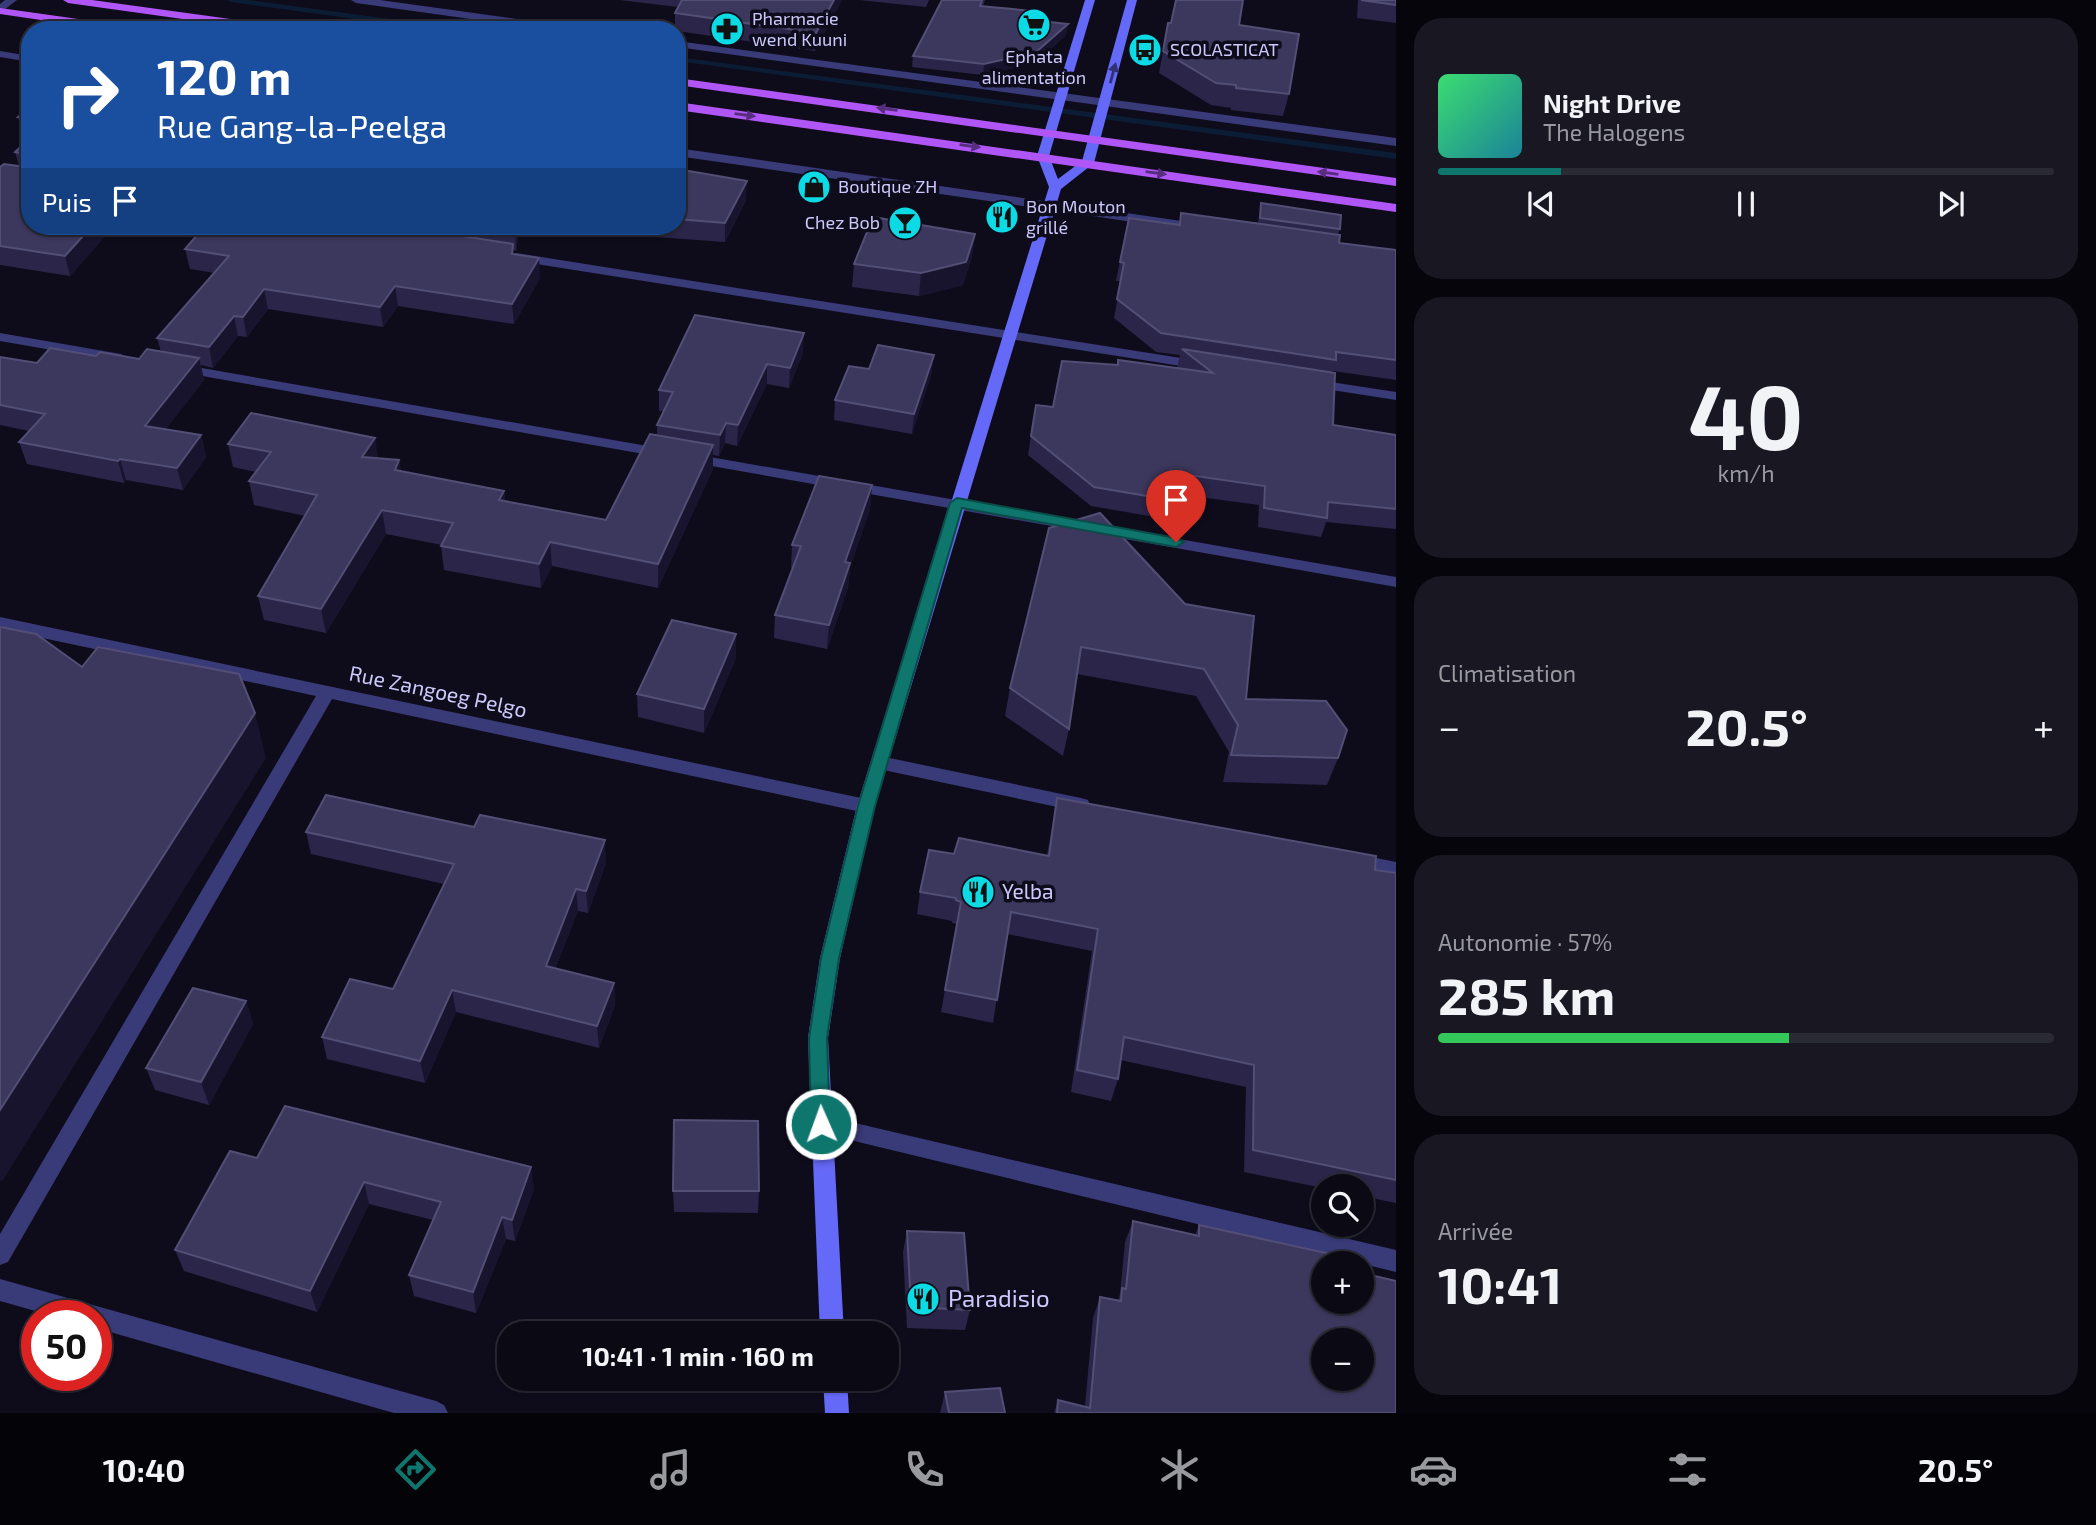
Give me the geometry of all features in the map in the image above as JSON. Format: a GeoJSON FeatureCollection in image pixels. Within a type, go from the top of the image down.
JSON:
{"type":"FeatureCollection","features":[{"type":"Feature","properties":{"kind":"main road"},"geometry":{"type":"LineString","coordinates":[[68,0],[222,21]]}},
{"type":"Feature","properties":{"kind":"main road"},"geometry":{"type":"LineString","coordinates":[[1055,187],[1043,156],[1090,0]]}},
{"type":"Feature","properties":{"kind":"main road"},"geometry":{"type":"LineString","coordinates":[[831,1321],[818,1038],[830,958],[866,806],[1049,206],[1055,187],[1088,163],[1132,0]]}},
{"type":"Feature","properties":{"kind":"main road"},"geometry":{"type":"LineString","coordinates":[[0,10],[74,21]]}},
{"type":"Feature","properties":{"kind":"main road"},"geometry":{"type":"LineString","coordinates":[[686,82],[1396,182]]}},
{"type":"Feature","properties":{"kind":"main road"},"geometry":{"type":"LineString","coordinates":[[686,107],[1396,208]]}},
{"type":"Feature","properties":{"kind":"main road"},"geometry":{"type":"LineString","coordinates":[[835,1391],[836,1413]]}},
{"type":"Feature","properties":{"kind":"street"},"geometry":{"type":"LineString","coordinates":[[0,10],[12,0]]}},
{"type":"Feature","properties":{"kind":"street"},"geometry":{"type":"LineString","coordinates":[[356,0],[510,21]]}},
{"type":"Feature","properties":{"kind":"street"},"geometry":{"type":"LineString","coordinates":[[686,45],[1396,142]]}},
{"type":"Feature","properties":{"kind":"street"},"geometry":{"type":"LineString","coordinates":[[0,54],[21,58]]}},
{"type":"Feature","properties":{"kind":"street"},"geometry":{"type":"LineString","coordinates":[[686,153],[1222,231]]}},
{"type":"Feature","properties":{"kind":"street"},"geometry":{"type":"LineString","coordinates":[[499,254],[1217,368]]}},
{"type":"Feature","properties":{"kind":"street"},"geometry":{"type":"LineString","coordinates":[[0,337],[137,361]]}},
{"type":"Feature","properties":{"kind":"street"},"geometry":{"type":"LineString","coordinates":[[164,366],[1396,582]]}},
{"type":"Feature","properties":{"kind":"street"},"geometry":{"type":"LineString","coordinates":[[1300,381],[1396,396]]}},
{"type":"Feature","properties":{"kind":"street","name":"Rue Zangoeg Pelgo"},"geometry":{"type":"LineString","coordinates":[[0,623],[866,806]]}},
{"type":"Feature","properties":{"kind":"street"},"geometry":{"type":"LineString","coordinates":[[0,1255],[327,692]]}},
{"type":"Feature","properties":{"kind":"street"},"geometry":{"type":"LineString","coordinates":[[880,764],[1097,808]]}},
{"type":"Feature","properties":{"kind":"street"},"geometry":{"type":"LineString","coordinates":[[1328,855],[1396,869]]}},
{"type":"Feature","properties":{"kind":"street"},"geometry":{"type":"LineString","coordinates":[[821,1124],[1396,1261]]}},
{"type":"Feature","properties":{"kind":"street"},"geometry":{"type":"LineString","coordinates":[[0,1290],[35,1300]]}},
{"type":"Feature","properties":{"kind":"street"},"geometry":{"type":"LineString","coordinates":[[112,1322],[436,1413]]}},
{"type":"Feature","properties":{"kind":"building"},"geometry":{"type":"Polygon","coordinates":[[[682,0],[834,0],[816,33],[675,13],[682,0]]]}},
{"type":"Feature","properties":{"kind":"building"},"geometry":{"type":"Polygon","coordinates":[[[942,0],[982,0],[980,6],[1033,11],[1031,20],[1068,24],[1036,52],[984,64],[913,56],[942,0]]]}},
{"type":"Feature","properties":{"kind":"building"},"geometry":{"type":"Polygon","coordinates":[[[1176,0],[1243,0],[1239,25],[1299,34],[1289,94],[1216,83],[1163,51],[1176,0]]]}},
{"type":"Feature","properties":{"kind":"building"},"geometry":{"type":"Polygon","coordinates":[[[1361,0],[1396,0],[1396,5],[1361,0]]]}},
{"type":"Feature","properties":{"kind":"building"},"geometry":{"type":"Polygon","coordinates":[[[4,164],[21,166],[21,235],[84,235],[65,256],[0,246],[0,167],[4,164]]]}},
{"type":"Feature","properties":{"kind":"building"},"geometry":{"type":"Polygon","coordinates":[[[686,171],[747,181],[725,223],[686,220],[686,171]]]}},
{"type":"Feature","properties":{"kind":"building"},"geometry":{"type":"Polygon","coordinates":[[[1261,203],[1341,215],[1340,229],[1260,218],[1261,203]]]}},
{"type":"Feature","properties":{"kind":"building"},"geometry":{"type":"Polygon","coordinates":[[[1181,213],[1340,235],[1339,243],[1396,250],[1396,360],[1336,352],[1336,360],[1161,333],[1117,299],[1124,263],[1120,262],[1129,218],[1180,225],[1181,213]]]}},
{"type":"Feature","properties":{"kind":"building"},"geometry":{"type":"Polygon","coordinates":[[[873,217],[975,234],[966,262],[921,273],[854,264],[873,217]]]}},
{"type":"Feature","properties":{"kind":"building"},"geometry":{"type":"Polygon","coordinates":[[[197,235],[456,235],[513,244],[512,254],[539,258],[512,304],[395,286],[380,307],[264,289],[243,317],[234,316],[209,347],[157,338],[229,256],[185,249],[197,235]]]}},
{"type":"Feature","properties":{"kind":"building"},"geometry":{"type":"Polygon","coordinates":[[[695,315],[804,333],[790,368],[767,364],[738,425],[726,423],[720,435],[657,425],[673,392],[659,390],[695,315]]]}},
{"type":"Feature","properties":{"kind":"building"},"geometry":{"type":"Polygon","coordinates":[[[878,345],[934,355],[914,414],[835,400],[849,366],[869,369],[878,345]]]}},
{"type":"Feature","properties":{"kind":"building"},"geometry":{"type":"Polygon","coordinates":[[[50,348],[96,356],[100,352],[139,359],[147,349],[199,358],[145,426],[201,435],[177,468],[120,459],[118,461],[19,442],[45,414],[0,405],[0,357],[37,363],[50,348]]]}},
{"type":"Feature","properties":{"kind":"building"},"geometry":{"type":"Polygon","coordinates":[[[1182,349],[1335,373],[1333,425],[1396,435],[1396,509],[1328,502],[1327,518],[1264,508],[1265,486],[1189,475],[1183,502],[1094,487],[1031,436],[1036,405],[1053,407],[1062,361],[1118,365],[1118,360],[1213,373],[1182,349]]]}},
{"type":"Feature","properties":{"kind":"building"},"geometry":{"type":"Polygon","coordinates":[[[251,413],[375,438],[362,457],[399,460],[395,470],[504,491],[499,500],[606,520],[650,434],[713,445],[658,564],[550,542],[539,564],[441,546],[453,523],[382,510],[321,609],[258,596],[317,495],[249,481],[271,452],[228,444],[251,413]]]}},
{"type":"Feature","properties":{"kind":"building"},"geometry":{"type":"Polygon","coordinates":[[[819,476],[872,485],[845,562],[850,563],[829,625],[775,615],[801,546],[792,545],[819,476]]]}},
{"type":"Feature","properties":{"kind":"building"},"geometry":{"type":"Polygon","coordinates":[[[1100,513],[1185,604],[1254,616],[1246,699],[1326,701],[1347,730],[1338,758],[1231,755],[1238,725],[1204,669],[1081,647],[1069,729],[1010,688],[1049,528],[1100,513]]]}},
{"type":"Feature","properties":{"kind":"building"},"geometry":{"type":"Polygon","coordinates":[[[672,620],[736,634],[704,709],[637,694],[672,620]]]}},
{"type":"Feature","properties":{"kind":"building"},"geometry":{"type":"Polygon","coordinates":[[[0,627],[36,634],[82,667],[98,647],[239,674],[255,713],[0,1110],[0,627]]]}},
{"type":"Feature","properties":{"kind":"building"},"geometry":{"type":"Polygon","coordinates":[[[326,795],[474,827],[480,815],[605,840],[586,891],[576,889],[546,966],[614,983],[597,1026],[452,990],[420,1061],[322,1037],[350,979],[393,989],[454,864],[306,832],[326,795]]]}},
{"type":"Feature","properties":{"kind":"building"},"geometry":{"type":"Polygon","coordinates":[[[1057,798],[1376,856],[1375,870],[1396,873],[1396,1180],[1253,1150],[1254,1065],[1124,1037],[1118,1079],[1077,1070],[1098,929],[1011,912],[997,1000],[945,990],[961,902],[956,898],[920,892],[929,850],[954,854],[959,838],[1049,856],[1057,798]]]}},
{"type":"Feature","properties":{"kind":"building"},"geometry":{"type":"Polygon","coordinates":[[[193,988],[246,1001],[201,1082],[146,1068],[193,988]]]}},
{"type":"Feature","properties":{"kind":"building"},"geometry":{"type":"Polygon","coordinates":[[[285,1106],[531,1167],[512,1220],[502,1217],[473,1292],[409,1275],[441,1202],[364,1182],[310,1291],[175,1250],[230,1151],[257,1158],[285,1106]]]}},
{"type":"Feature","properties":{"kind":"building"},"geometry":{"type":"Polygon","coordinates":[[[674,1120],[758,1121],[759,1191],[673,1191],[674,1120]]]}},
{"type":"Feature","properties":{"kind":"building"},"geometry":{"type":"Polygon","coordinates":[[[1133,1221],[1199,1236],[1199,1225],[1317,1251],[1311,1251],[1311,1314],[1374,1314],[1374,1276],[1396,1281],[1396,1413],[1057,1413],[1058,1400],[1090,1408],[1100,1297],[1121,1301],[1122,1288],[1126,1289],[1133,1221]]]}},
{"type":"Feature","properties":{"kind":"building"},"geometry":{"type":"Polygon","coordinates":[[[907,1231],[964,1233],[970,1310],[911,1307],[907,1231]]]}},
{"type":"Feature","properties":{"kind":"building"},"geometry":{"type":"Polygon","coordinates":[[[1000,1388],[1005,1413],[949,1413],[945,1392],[1000,1388]]]}},
{"type":"Feature","properties":{"kind":"waterway"},"geometry":{"type":"LineString","coordinates":[[231,0],[389,21]]}},
{"type":"Feature","properties":{"kind":"waterway"},"geometry":{"type":"LineString","coordinates":[[686,60],[1396,156]]}},
{"type":"Feature","properties":{"kind":"place","name":"Ephata alimentation"},"geometry":{"type":"Point","coordinates":[1034,25]}},
{"type":"Feature","properties":{"kind":"place","name":"Pharmacie wend Kuuni"},"geometry":{"type":"Point","coordinates":[727,29]}},
{"type":"Feature","properties":{"kind":"place","name":"SCOLASTICAT"},"geometry":{"type":"Point","coordinates":[1145,50]}},
{"type":"Feature","properties":{"kind":"place","name":"Boutique ZH"},"geometry":{"type":"Point","coordinates":[814,187]}},
{"type":"Feature","properties":{"kind":"place","name":"Bon Mouton grillé"},"geometry":{"type":"Point","coordinates":[1002,217]}},
{"type":"Feature","properties":{"kind":"place","name":"Chez Bob"},"geometry":{"type":"Point","coordinates":[905,223]}},
{"type":"Feature","properties":{"kind":"place","name":"Yelba"},"geometry":{"type":"Point","coordinates":[978,892]}},
{"type":"Feature","properties":{"kind":"place","name":"Paradisio"},"geometry":{"type":"Point","coordinates":[923,1299]}},
{"type":"Feature","properties":{"kind":"route"},"geometry":{"type":"LineString","coordinates":[[821,1124],[818,1038],[830,958],[866,806],[957,503],[1176,542]]}}]}
